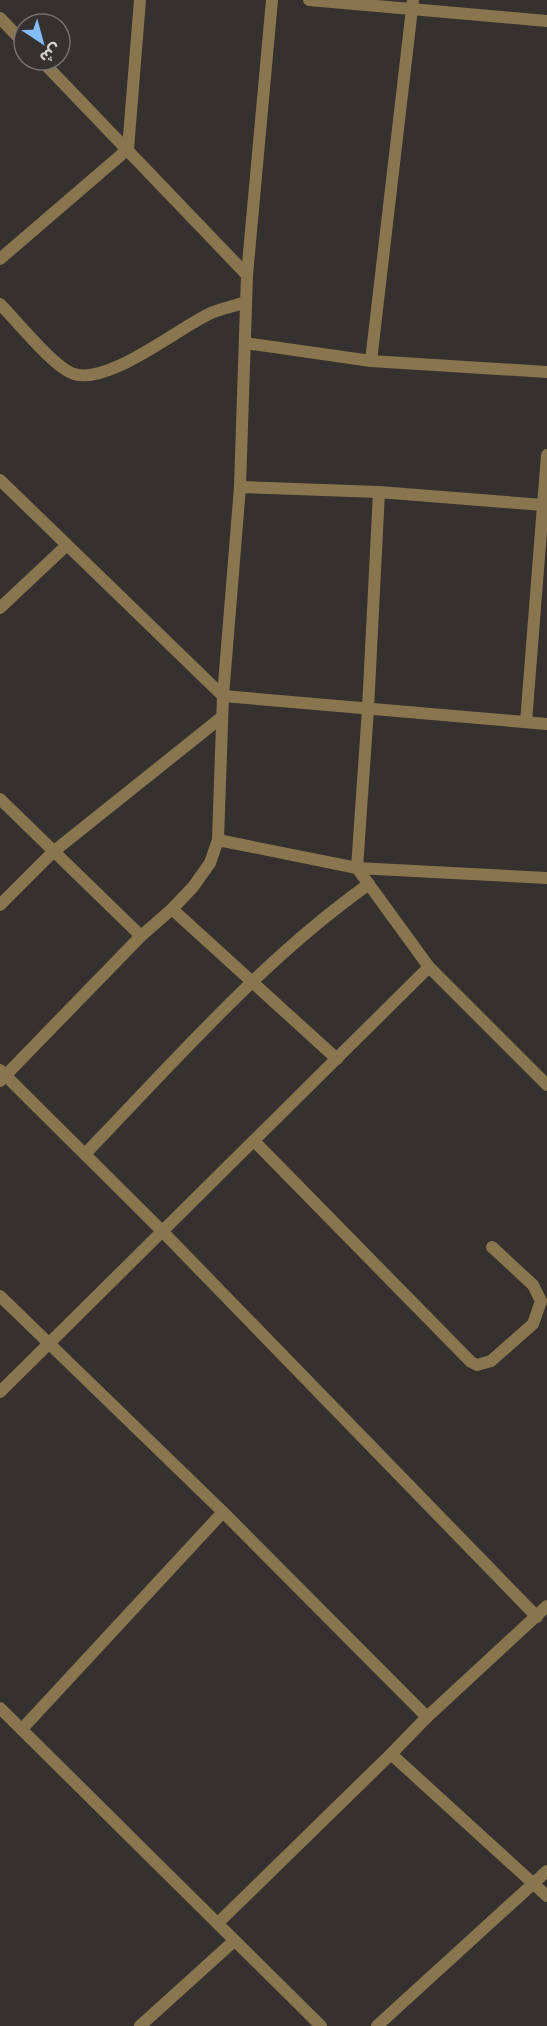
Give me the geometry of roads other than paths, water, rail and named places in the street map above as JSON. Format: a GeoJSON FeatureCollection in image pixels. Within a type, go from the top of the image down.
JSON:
{"type":"FeatureCollection","features":[{"type":"Feature","properties":{"kind":"street"},"geometry":{"type":"LineString","coordinates":[[0,259],[128,149],[140,0]]}},
{"type":"Feature","properties":{"kind":"street"},"geometry":{"type":"LineString","coordinates":[[272,0],[247,275],[240,487],[223,696],[218,840],[210,863],[193,887],[2,1076],[163,1232],[537,1617]]}},
{"type":"Feature","properties":{"kind":"street"},"geometry":{"type":"LineString","coordinates":[[309,0],[412,4],[547,21]]}},
{"type":"Feature","properties":{"kind":"street"},"geometry":{"type":"LineString","coordinates":[[371,361],[412,4]]}},
{"type":"Feature","properties":{"kind":"street"},"geometry":{"type":"LineString","coordinates":[[0,18],[12,30]]}},
{"type":"Feature","properties":{"kind":"street"},"geometry":{"type":"LineString","coordinates":[[53,72],[247,275]]}},
{"type":"Feature","properties":{"kind":"street"},"geometry":{"type":"LineString","coordinates":[[0,304],[59,365],[74,374],[90,375],[118,367],[211,313],[246,302]]}},
{"type":"Feature","properties":{"kind":"street"},"geometry":{"type":"LineString","coordinates":[[245,343],[371,361],[547,372]]}},
{"type":"Feature","properties":{"kind":"street"},"geometry":{"type":"LineString","coordinates":[[526,722],[547,455]]}},
{"type":"Feature","properties":{"kind":"street"},"geometry":{"type":"LineString","coordinates":[[0,480],[223,696],[547,724]]}},
{"type":"Feature","properties":{"kind":"street"},"geometry":{"type":"LineString","coordinates":[[240,487],[379,492],[543,504]]}},
{"type":"Feature","properties":{"kind":"street"},"geometry":{"type":"LineString","coordinates":[[379,492],[357,868],[429,967],[547,1085]]}},
{"type":"Feature","properties":{"kind":"street"},"geometry":{"type":"LineString","coordinates":[[0,608],[67,545]]}},
{"type":"Feature","properties":{"kind":"street"},"geometry":{"type":"LineString","coordinates":[[0,905],[53,852],[222,717]]}},
{"type":"Feature","properties":{"kind":"street"},"geometry":{"type":"LineString","coordinates":[[0,799],[141,936]]}},
{"type":"Feature","properties":{"kind":"street"},"geometry":{"type":"LineString","coordinates":[[218,840],[357,868],[547,878]]}},
{"type":"Feature","properties":{"kind":"street"},"geometry":{"type":"LineString","coordinates":[[85,1154],[252,981],[335,908],[369,884]]}},
{"type":"Feature","properties":{"kind":"street"},"geometry":{"type":"LineString","coordinates":[[172,909],[337,1059]]}},
{"type":"Feature","properties":{"kind":"street"},"geometry":{"type":"LineString","coordinates":[[0,1392],[429,967]]}},
{"type":"Feature","properties":{"kind":"street"},"geometry":{"type":"LineString","coordinates":[[254,1141],[471,1362],[477,1365],[491,1361],[533,1324],[541,1301],[533,1285],[492,1247]]}},
{"type":"Feature","properties":{"kind":"street"},"geometry":{"type":"LineString","coordinates":[[0,1296],[223,1512],[427,1717]]}},
{"type":"Feature","properties":{"kind":"street"},"geometry":{"type":"LineString","coordinates":[[22,1729],[223,1512]]}},
{"type":"Feature","properties":{"kind":"street"},"geometry":{"type":"LineString","coordinates":[[218,1923],[427,1717],[547,1606]]}},
{"type":"Feature","properties":{"kind":"street"},"geometry":{"type":"LineString","coordinates":[[0,1708],[321,2026]]}},
{"type":"Feature","properties":{"kind":"street"},"geometry":{"type":"LineString","coordinates":[[391,1754],[547,1896]]}},
{"type":"Feature","properties":{"kind":"street"},"geometry":{"type":"LineString","coordinates":[[377,2026],[547,1871]]}},
{"type":"Feature","properties":{"kind":"street"},"geometry":{"type":"LineString","coordinates":[[140,2026],[234,1941]]}}]}
